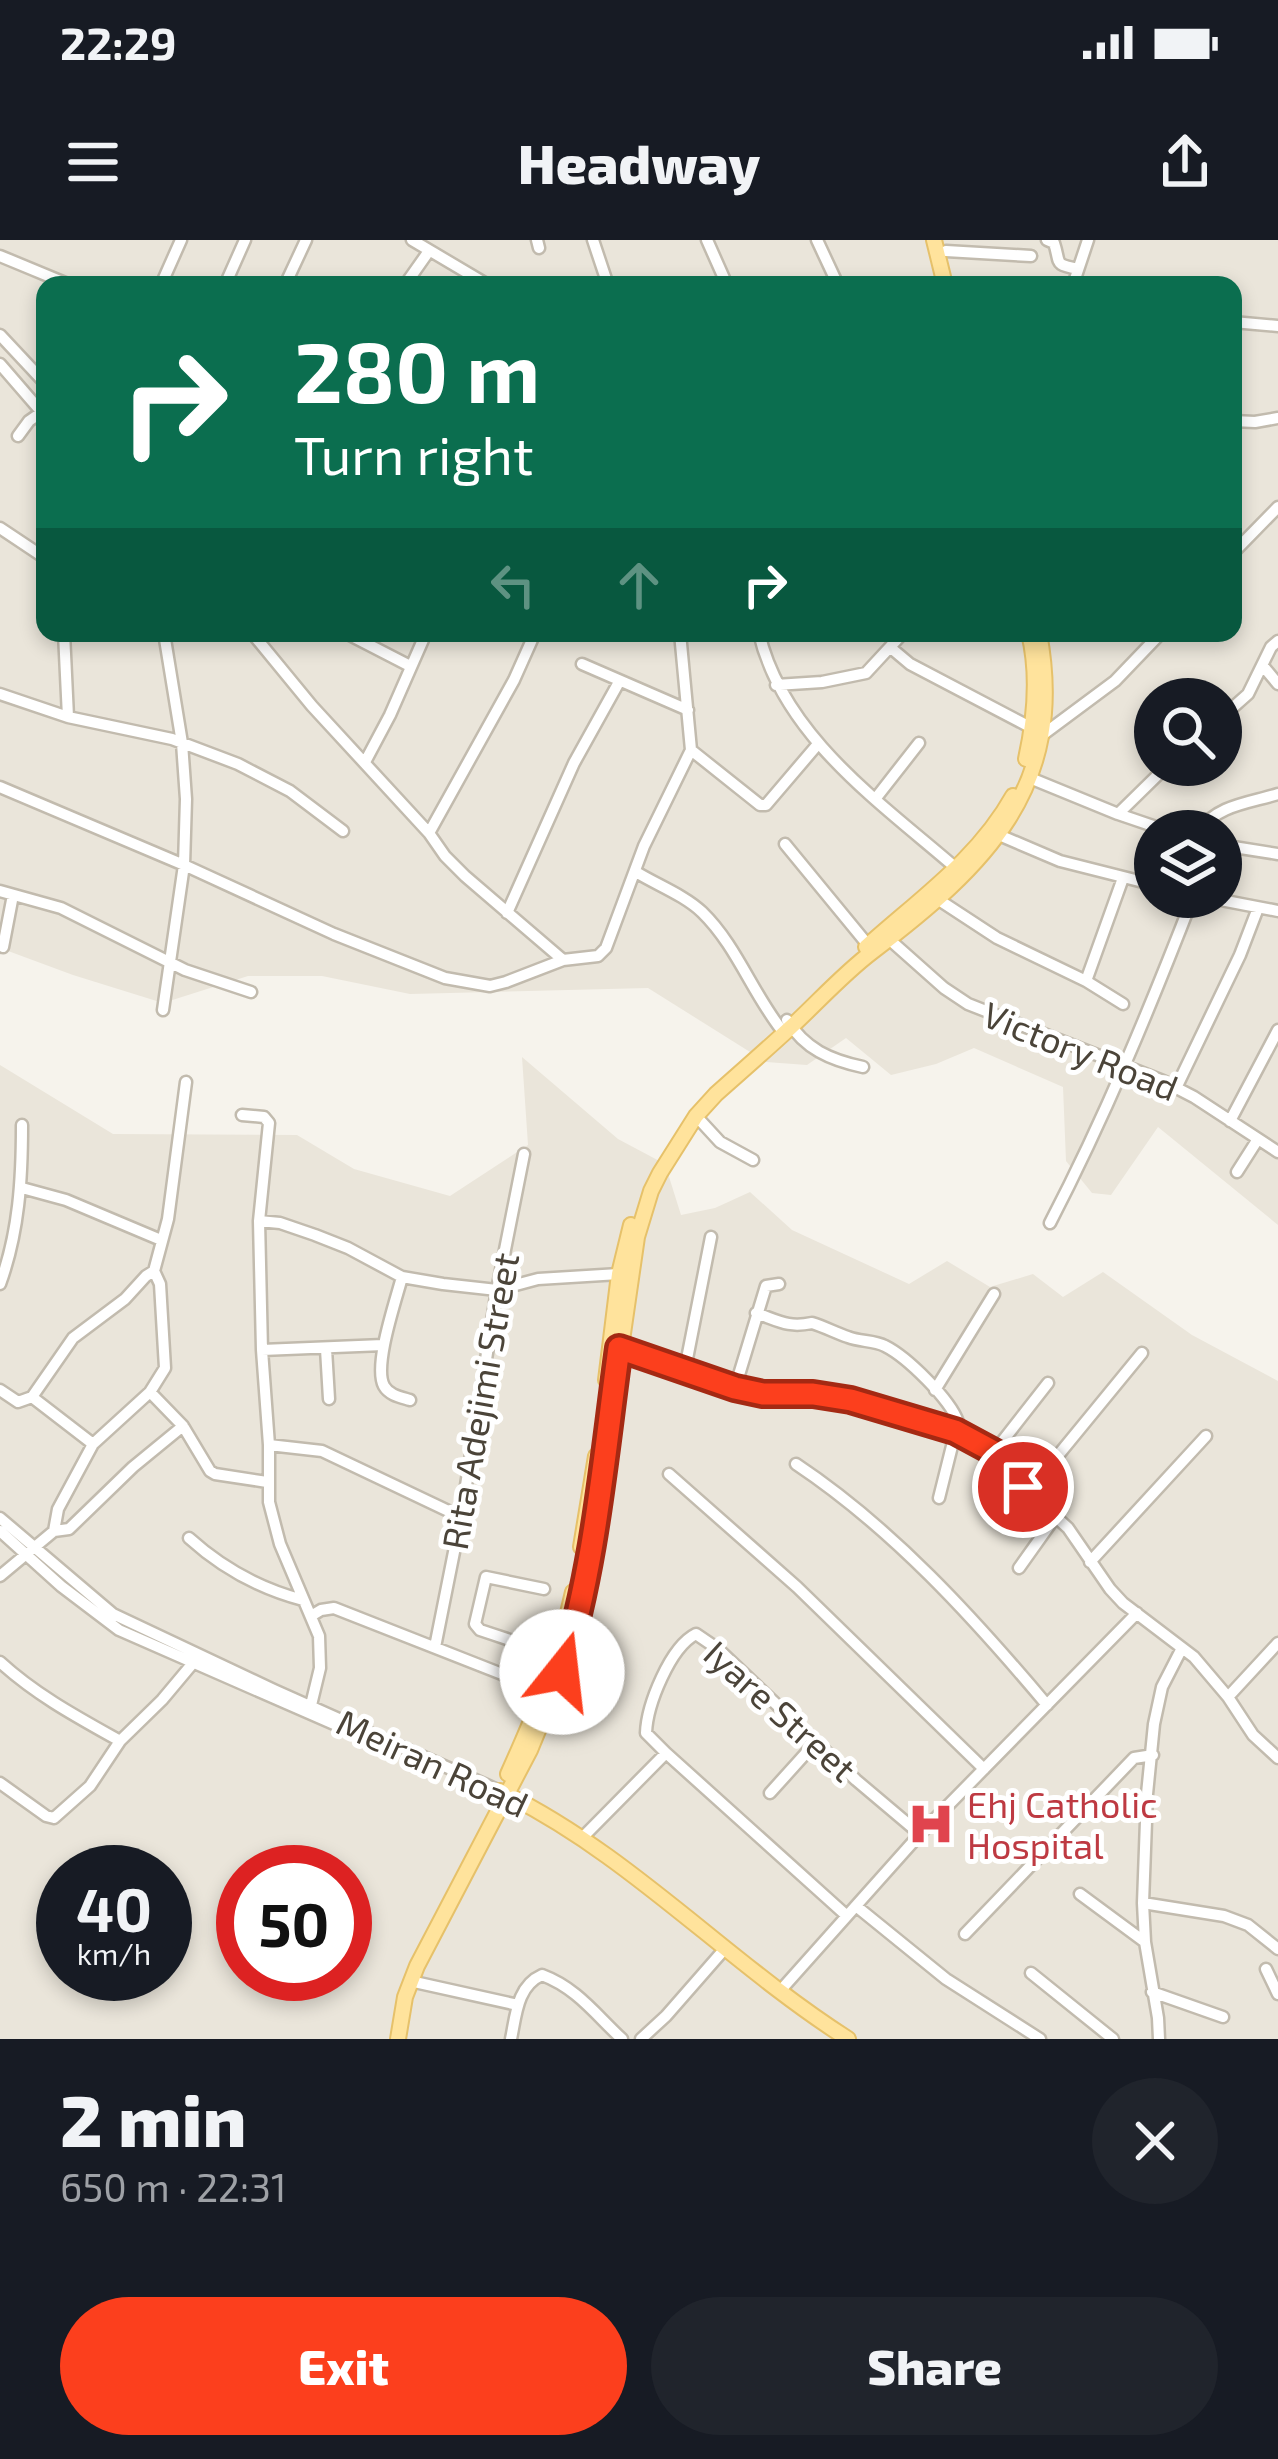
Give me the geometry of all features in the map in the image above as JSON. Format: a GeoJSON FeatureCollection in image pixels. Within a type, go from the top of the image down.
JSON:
{"type":"FeatureCollection","features":[{"type":"Feature","properties":{"kind":"main road"},"geometry":{"type":"LineString","coordinates":[[941,244],[948,276]]}},
{"type":"Feature","properties":{"kind":"main road"},"geometry":{"type":"LineString","coordinates":[[395,2039],[398,1997],[406,1973],[547,1712],[575,1633],[599,1499],[620,1274],[641,1190],[664,1149],[712,1092],[871,952],[939,900],[999,835],[1030,778],[1037,732],[1038,642]]}},
{"type":"Feature","properties":{"kind":"main road"},"geometry":{"type":"LineString","coordinates":[[785,1026],[868,945],[957,869],[1005,812],[1037,732]]}},
{"type":"Feature","properties":{"kind":"main road"},"geometry":{"type":"LineString","coordinates":[[395,2039],[410,1981],[502,1796],[558,1656],[637,1237],[651,1191],[698,1111]]}},
{"type":"Feature","properties":{"kind":"main road","name":"Meiran Road"},"geometry":{"type":"LineString","coordinates":[[502,1796],[583,1838],[623,1865],[848,2039]]}},
{"type":"Feature","properties":{"kind":"main road","name":"Meiran Road"},"geometry":{"type":"LineString","coordinates":[[548,1821],[835,2039]]}},
{"type":"Feature","properties":{"kind":"street"},"geometry":{"type":"LineString","coordinates":[[165,276],[181,240]]}},
{"type":"Feature","properties":{"kind":"street"},"geometry":{"type":"LineString","coordinates":[[229,276],[245,240]]}},
{"type":"Feature","properties":{"kind":"street"},"geometry":{"type":"LineString","coordinates":[[289,276],[306,240]]}},
{"type":"Feature","properties":{"kind":"street"},"geometry":{"type":"LineString","coordinates":[[412,240],[473,276]]}},
{"type":"Feature","properties":{"kind":"street"},"geometry":{"type":"LineString","coordinates":[[593,240],[605,276]]}},
{"type":"Feature","properties":{"kind":"street"},"geometry":{"type":"LineString","coordinates":[[707,240],[723,276]]}},
{"type":"Feature","properties":{"kind":"street"},"geometry":{"type":"LineString","coordinates":[[817,240],[834,276]]}},
{"type":"Feature","properties":{"kind":"street"},"geometry":{"type":"LineString","coordinates":[[1047,240],[1054,243],[1061,265],[1078,269]]}},
{"type":"Feature","properties":{"kind":"street"},"geometry":{"type":"LineString","coordinates":[[1076,276],[1088,240]]}},
{"type":"Feature","properties":{"kind":"street"},"geometry":{"type":"LineString","coordinates":[[941,244],[1031,256]]}},
{"type":"Feature","properties":{"kind":"street"},"geometry":{"type":"LineString","coordinates":[[411,276],[429,250]]}},
{"type":"Feature","properties":{"kind":"street"},"geometry":{"type":"LineString","coordinates":[[0,256],[48,276]]}},
{"type":"Feature","properties":{"kind":"street"},"geometry":{"type":"LineString","coordinates":[[1242,323],[1278,326]]}},
{"type":"Feature","properties":{"kind":"street"},"geometry":{"type":"LineString","coordinates":[[0,334],[36,374]]}},
{"type":"Feature","properties":{"kind":"street"},"geometry":{"type":"LineString","coordinates":[[0,366],[36,404]]}},
{"type":"Feature","properties":{"kind":"street"},"geometry":{"type":"LineString","coordinates":[[32,399],[36,394]]}},
{"type":"Feature","properties":{"kind":"street"},"geometry":{"type":"LineString","coordinates":[[18,436],[36,418]]}},
{"type":"Feature","properties":{"kind":"street"},"geometry":{"type":"LineString","coordinates":[[1242,421],[1278,418]]}},
{"type":"Feature","properties":{"kind":"street"},"geometry":{"type":"LineString","coordinates":[[1242,545],[1278,507]]}},
{"type":"Feature","properties":{"kind":"street"},"geometry":{"type":"LineString","coordinates":[[1,531],[36,552]]}},
{"type":"Feature","properties":{"kind":"street"},"geometry":{"type":"LineString","coordinates":[[1242,699],[1278,641]]}},
{"type":"Feature","properties":{"kind":"street"},"geometry":{"type":"LineString","coordinates":[[64,642],[68,717]]}},
{"type":"Feature","properties":{"kind":"street"},"geometry":{"type":"LineString","coordinates":[[163,1010],[184,865],[186,800],[165,642]]}},
{"type":"Feature","properties":{"kind":"street"},"geometry":{"type":"LineString","coordinates":[[259,642],[445,856],[563,960]]}},
{"type":"Feature","properties":{"kind":"street"},"geometry":{"type":"LineString","coordinates":[[363,642],[410,666]]}},
{"type":"Feature","properties":{"kind":"street"},"geometry":{"type":"LineString","coordinates":[[365,762],[422,642]]}},
{"type":"Feature","properties":{"kind":"street"},"geometry":{"type":"LineString","coordinates":[[429,833],[531,642]]}},
{"type":"Feature","properties":{"kind":"street"},"geometry":{"type":"LineString","coordinates":[[0,787],[334,934],[445,978],[490,986],[563,960],[603,952],[644,846],[691,750],[681,642]]}},
{"type":"Feature","properties":{"kind":"street"},"geometry":{"type":"LineString","coordinates":[[762,642],[776,685],[818,744],[957,869]]}},
{"type":"Feature","properties":{"kind":"street"},"geometry":{"type":"LineString","coordinates":[[776,685],[866,673],[896,642]]}},
{"type":"Feature","properties":{"kind":"street"},"geometry":{"type":"LineString","coordinates":[[891,648],[910,664],[1037,732],[1115,681],[1152,642]]}},
{"type":"Feature","properties":{"kind":"street"},"geometry":{"type":"LineString","coordinates":[[582,664],[688,710]]}},
{"type":"Feature","properties":{"kind":"street"},"geometry":{"type":"LineString","coordinates":[[1263,666],[1278,684]]}},
{"type":"Feature","properties":{"kind":"street"},"geometry":{"type":"LineString","coordinates":[[507,913],[574,763],[619,682]]}},
{"type":"Feature","properties":{"kind":"street"},"geometry":{"type":"LineString","coordinates":[[0,694],[68,717],[182,743],[238,764],[290,791],[344,831]]}},
{"type":"Feature","properties":{"kind":"street"},"geometry":{"type":"LineString","coordinates":[[876,798],[919,743]]}},
{"type":"Feature","properties":{"kind":"street"},"geometry":{"type":"LineString","coordinates":[[691,750],[760,806],[766,805],[818,744]]}},
{"type":"Feature","properties":{"kind":"street"},"geometry":{"type":"LineString","coordinates":[[1030,778],[1134,819]]}},
{"type":"Feature","properties":{"kind":"street"},"geometry":{"type":"LineString","coordinates":[[1118,814],[1147,786]]}},
{"type":"Feature","properties":{"kind":"street"},"geometry":{"type":"LineString","coordinates":[[1226,810],[1278,794]]}},
{"type":"Feature","properties":{"kind":"street"},"geometry":{"type":"LineString","coordinates":[[999,835],[1038,854],[1134,880]]}},
{"type":"Feature","properties":{"kind":"street"},"geometry":{"type":"LineString","coordinates":[[785,844],[868,945]]}},
{"type":"Feature","properties":{"kind":"street"},"geometry":{"type":"LineString","coordinates":[[1242,848],[1278,854]]}},
{"type":"Feature","properties":{"kind":"street"},"geometry":{"type":"LineString","coordinates":[[636,872],[709,920],[760,1002],[805,1044],[836,1061],[863,1066]]}},
{"type":"Feature","properties":{"kind":"street"},"geometry":{"type":"LineString","coordinates":[[1086,981],[1123,878]]}},
{"type":"Feature","properties":{"kind":"street"},"geometry":{"type":"LineString","coordinates":[[0,891],[61,908],[185,970],[251,992]]}},
{"type":"Feature","properties":{"kind":"street"},"geometry":{"type":"LineString","coordinates":[[3,947],[14,895]]}},
{"type":"Feature","properties":{"kind":"street"},"geometry":{"type":"LineString","coordinates":[[939,900],[997,938],[1123,1004]]}},
{"type":"Feature","properties":{"kind":"street"},"geometry":{"type":"LineString","coordinates":[[1242,905],[1278,911]]}},
{"type":"Feature","properties":{"kind":"street"},"geometry":{"type":"LineString","coordinates":[[1176,1088],[1258,908]]}},
{"type":"Feature","properties":{"kind":"street"},"geometry":{"type":"LineString","coordinates":[[1050,1223],[1126,1065],[1185,918]]}},
{"type":"Feature","properties":{"kind":"street","name":"Victory Road"},"geometry":{"type":"LineString","coordinates":[[890,940],[968,1004],[1176,1088],[1278,1151]]}},
{"type":"Feature","properties":{"kind":"street"},"geometry":{"type":"LineString","coordinates":[[1230,1121],[1278,1030]]}},
{"type":"Feature","properties":{"kind":"street"},"geometry":{"type":"LineString","coordinates":[[0,1390],[18,1402],[32,1397],[73,1338],[154,1271],[168,1219],[186,1082]]}},
{"type":"Feature","properties":{"kind":"street"},"geometry":{"type":"LineString","coordinates":[[698,1111],[720,1142],[753,1160]]}},
{"type":"Feature","properties":{"kind":"street"},"geometry":{"type":"LineString","coordinates":[[242,1114],[264,1117],[269,1123],[259,1221],[267,1482],[273,1522],[316,1625],[321,1655],[311,1705]]}},
{"type":"Feature","properties":{"kind":"street"},"geometry":{"type":"LineString","coordinates":[[0,1284],[22,1188],[22,1125]]}},
{"type":"Feature","properties":{"kind":"street"},"geometry":{"type":"LineString","coordinates":[[1237,1172],[1258,1139]]}},
{"type":"Feature","properties":{"kind":"street","name":"Rita Adejimi Street"},"geometry":{"type":"LineString","coordinates":[[435,1647],[524,1154]]}},
{"type":"Feature","properties":{"kind":"street"},"geometry":{"type":"LineString","coordinates":[[22,1188],[66,1200],[161,1240]]}},
{"type":"Feature","properties":{"kind":"street"},"geometry":{"type":"LineString","coordinates":[[259,1221],[280,1222],[348,1248],[402,1276],[497,1290],[538,1279],[620,1274]]}},
{"type":"Feature","properties":{"kind":"street"},"geometry":{"type":"LineString","coordinates":[[685,1369],[711,1238]]}},
{"type":"Feature","properties":{"kind":"street"},"geometry":{"type":"LineString","coordinates":[[54,1531],[58,1509],[93,1444],[150,1392],[167,1362],[160,1284],[154,1271]]}},
{"type":"Feature","properties":{"kind":"street"},"geometry":{"type":"LineString","coordinates":[[402,1276],[383,1345],[381,1380],[385,1389],[410,1400]]}},
{"type":"Feature","properties":{"kind":"street"},"geometry":{"type":"LineString","coordinates":[[735,1388],[766,1286],[779,1283]]}},
{"type":"Feature","properties":{"kind":"street"},"geometry":{"type":"LineString","coordinates":[[935,1390],[994,1294]]}},
{"type":"Feature","properties":{"kind":"street"},"geometry":{"type":"LineString","coordinates":[[756,1312],[791,1325],[812,1322],[852,1339],[881,1343],[935,1390],[956,1416],[939,1498]]}},
{"type":"Feature","properties":{"kind":"street"},"geometry":{"type":"LineString","coordinates":[[617,1337],[735,1388],[851,1400],[955,1431],[994,1452],[1074,1535],[1110,1589],[1206,1669],[1253,1735],[1278,1758]]}},
{"type":"Feature","properties":{"kind":"street"},"geometry":{"type":"LineString","coordinates":[[262,1350],[383,1345]]}},
{"type":"Feature","properties":{"kind":"street"},"geometry":{"type":"LineString","coordinates":[[326,1349],[329,1399]]}},
{"type":"Feature","properties":{"kind":"street"},"geometry":{"type":"LineString","coordinates":[[1028,1492],[1142,1353]]}},
{"type":"Feature","properties":{"kind":"street"},"geometry":{"type":"LineString","coordinates":[[994,1452],[1048,1383]]}},
{"type":"Feature","properties":{"kind":"street"},"geometry":{"type":"LineString","coordinates":[[150,1392],[183,1426],[210,1471],[267,1482]]}},
{"type":"Feature","properties":{"kind":"street"},"geometry":{"type":"LineString","coordinates":[[32,1397],[93,1444]]}},
{"type":"Feature","properties":{"kind":"street"},"geometry":{"type":"LineString","coordinates":[[0,1576],[54,1531],[69,1528],[183,1426]]}},
{"type":"Feature","properties":{"kind":"street"},"geometry":{"type":"LineString","coordinates":[[1090,1562],[1205,1436]]}},
{"type":"Feature","properties":{"kind":"street"},"geometry":{"type":"LineString","coordinates":[[269,1445],[322,1451],[461,1517]]}},
{"type":"Feature","properties":{"kind":"street"},"geometry":{"type":"LineString","coordinates":[[796,1464],[842,1496],[919,1568],[990,1638],[1047,1705]]}},
{"type":"Feature","properties":{"kind":"street"},"geometry":{"type":"LineString","coordinates":[[669,1474],[797,1587],[984,1769]]}},
{"type":"Feature","properties":{"kind":"street"},"geometry":{"type":"LineString","coordinates":[[1019,1568],[1056,1516]]}},
{"type":"Feature","properties":{"kind":"street","name":"Meiran Road"},"geometry":{"type":"LineString","coordinates":[[0,1518],[61,1586],[119,1630],[448,1771]]}},
{"type":"Feature","properties":{"kind":"street","name":"Meiran Road"},"geometry":{"type":"LineString","coordinates":[[0,1531],[113,1614],[502,1796]]}},
{"type":"Feature","properties":{"kind":"street"},"geometry":{"type":"LineString","coordinates":[[189,1538],[229,1568],[303,1600]]}},
{"type":"Feature","properties":{"kind":"street"},"geometry":{"type":"LineString","coordinates":[[544,1589],[486,1577],[475,1624],[480,1630],[558,1656]]}},
{"type":"Feature","properties":{"kind":"street"},"geometry":{"type":"LineString","coordinates":[[311,1616],[334,1608],[545,1691]]}},
{"type":"Feature","properties":{"kind":"street"},"geometry":{"type":"LineString","coordinates":[[780,1990],[920,1834],[1137,1613]]}},
{"type":"Feature","properties":{"kind":"street","name":"Iyare Street"},"geometry":{"type":"LineString","coordinates":[[666,1753],[646,1733],[650,1708],[666,1669],[687,1638],[696,1634],[920,1834]]}},
{"type":"Feature","properties":{"kind":"street"},"geometry":{"type":"LineString","coordinates":[[1228,1696],[1278,1642]]}},
{"type":"Feature","properties":{"kind":"street"},"geometry":{"type":"LineString","coordinates":[[1159,2039],[1143,1903],[1147,1794],[1162,1687],[1182,1648]]}},
{"type":"Feature","properties":{"kind":"street"},"geometry":{"type":"LineString","coordinates":[[0,1662],[26,1686],[120,1741]]}},
{"type":"Feature","properties":{"kind":"street"},"geometry":{"type":"LineString","coordinates":[[0,1783],[54,1818],[90,1786],[120,1741],[193,1663]]}},
{"type":"Feature","properties":{"kind":"street"},"geometry":{"type":"LineString","coordinates":[[770,1793],[816,1742]]}},
{"type":"Feature","properties":{"kind":"street"},"geometry":{"type":"LineString","coordinates":[[583,1838],[666,1753],[847,1916]]}},
{"type":"Feature","properties":{"kind":"street"},"geometry":{"type":"LineString","coordinates":[[964,1934],[1134,1757],[1153,1755]]}},
{"type":"Feature","properties":{"kind":"street"},"geometry":{"type":"LineString","coordinates":[[1081,1894],[1145,1942]]}},
{"type":"Feature","properties":{"kind":"street"},"geometry":{"type":"LineString","coordinates":[[1143,1903],[1224,1916],[1248,1925],[1278,1949]]}},
{"type":"Feature","properties":{"kind":"street"},"geometry":{"type":"LineString","coordinates":[[856,1906],[946,1979],[1040,2039]]}},
{"type":"Feature","properties":{"kind":"street"},"geometry":{"type":"LineString","coordinates":[[641,2039],[722,1952]]}},
{"type":"Feature","properties":{"kind":"street"},"geometry":{"type":"LineString","coordinates":[[1266,1969],[1278,1994]]}},
{"type":"Feature","properties":{"kind":"street"},"geometry":{"type":"LineString","coordinates":[[1031,1973],[1113,2039]]}},
{"type":"Feature","properties":{"kind":"street"},"geometry":{"type":"LineString","coordinates":[[512,2039],[518,2005],[537,1976],[571,1990],[622,2039]]}},
{"type":"Feature","properties":{"kind":"street"},"geometry":{"type":"LineString","coordinates":[[410,1981],[518,2005]]}},
{"type":"Feature","properties":{"kind":"street"},"geometry":{"type":"LineString","coordinates":[[1152,1992],[1223,2017]]}},
{"type":"Feature","properties":{"kind":"shaded area"},"geometry":{"type":"Polygon","coordinates":[[[0,240],[1278,240],[1278,1225],[1158,1127],[1111,1195],[1092,1193],[1066,1161],[1063,1087],[974,1048],[891,1075],[846,1038],[807,1065],[766,1062],[648,988],[410,994],[322,976],[248,976],[163,1003],[0,948],[0,240]]]}},
{"type":"Feature","properties":{"kind":"shaded area"},"geometry":{"type":"Polygon","coordinates":[[[522,1057],[618,1139],[665,1164],[681,1215],[715,1208],[750,1192],[792,1230],[909,1284],[947,1261],[990,1287],[1033,1274],[1063,1297],[1103,1272],[1192,1335],[1278,1381],[1278,2039],[0,2039],[0,1065],[113,1134],[297,1135],[354,1169],[450,1196],[528,1145],[522,1057]]]}},
{"type":"Feature","properties":{"kind":"place","name":"Ehj Catholic Hospital"},"geometry":{"type":"Point","coordinates":[931,1824]}},
{"type":"Feature","properties":{"kind":"route"},"geometry":{"type":"LineString","coordinates":[[562,1672],[575,1633],[599,1499],[619,1348],[735,1388],[851,1400],[955,1431],[994,1452],[1023,1487]]}}]}
